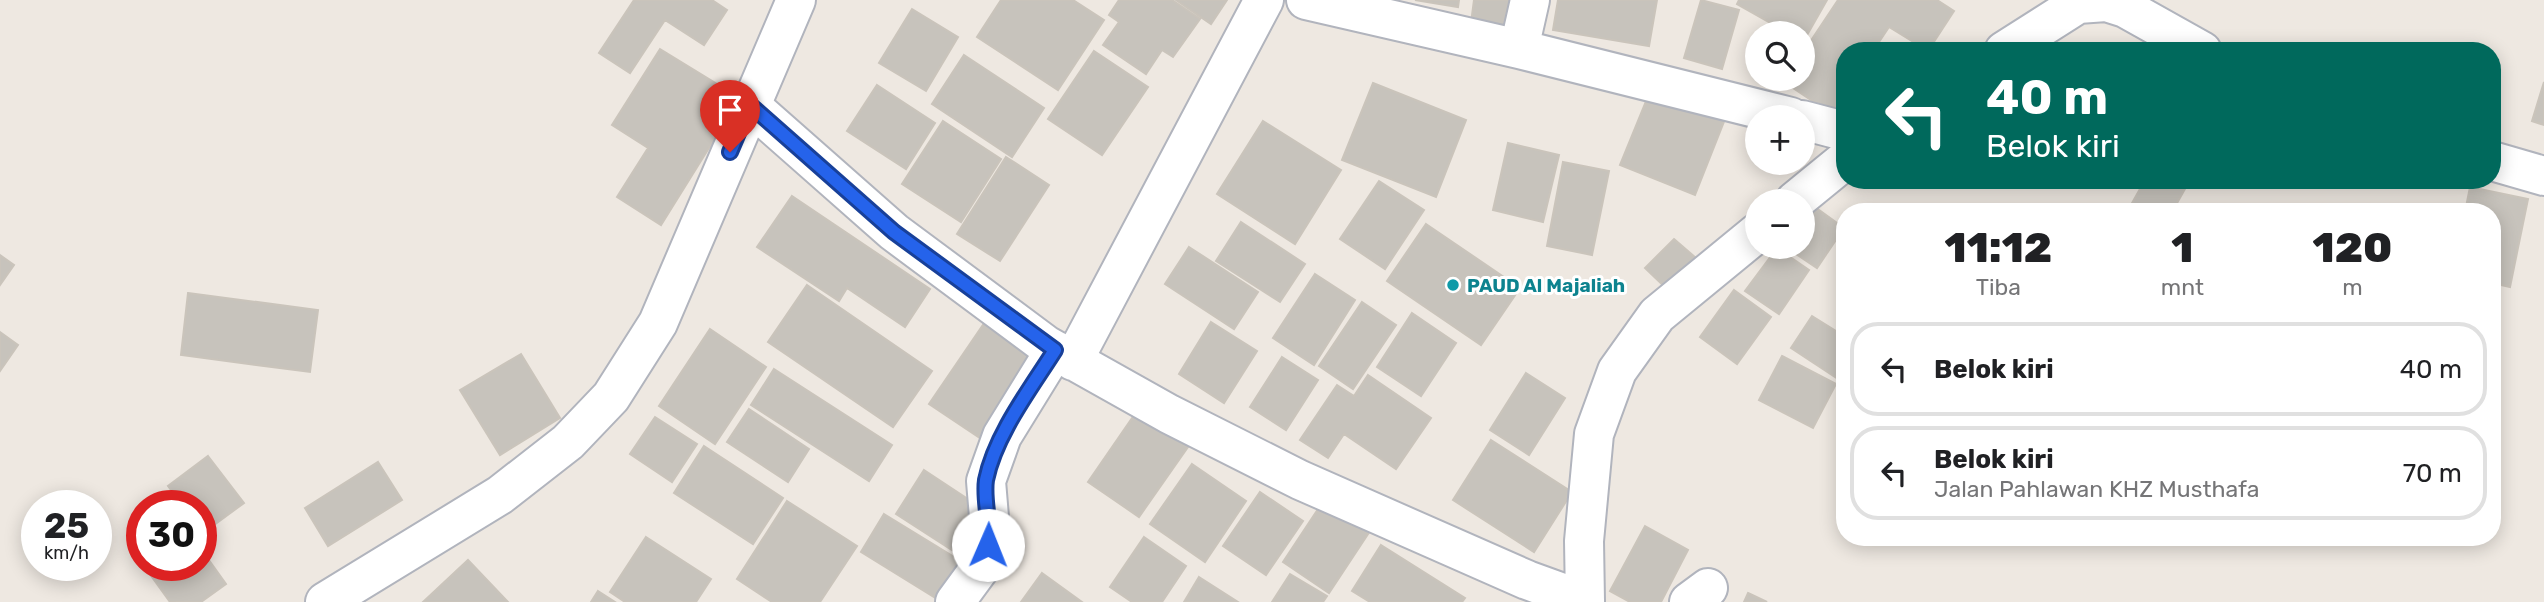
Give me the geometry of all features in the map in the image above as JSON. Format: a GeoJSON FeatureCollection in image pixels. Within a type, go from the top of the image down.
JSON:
{"type":"FeatureCollection","features":[{"type":"Feature","properties":{"kind":"street"},"geometry":{"type":"LineString","coordinates":[[325,602],[500,495],[568,442],[611,397],[658,323],[796,0]]}},
{"type":"Feature","properties":{"kind":"street"},"geometry":{"type":"LineString","coordinates":[[955,602],[985,561],[990,529],[986,481],[1002,436],[1064,355],[1264,0]]}},
{"type":"Feature","properties":{"kind":"street"},"geometry":{"type":"LineString","coordinates":[[1306,0],[1519,49],[1745,106]]}},
{"type":"Feature","properties":{"kind":"street"},"geometry":{"type":"LineString","coordinates":[[1519,49],[1530,0]]}},
{"type":"Feature","properties":{"kind":"street"},"geometry":{"type":"LineString","coordinates":[[2018,42],[2078,4],[2106,2],[2126,4],[2187,42]]}},
{"type":"Feature","properties":{"kind":"street"},"geometry":{"type":"LineString","coordinates":[[750,105],[894,232],[1064,355],[1169,414],[1300,480],[1527,580],[1586,602],[1584,541],[1594,434],[1617,371],[1657,315],[1745,243]]}},
{"type":"Feature","properties":{"kind":"street"},"geometry":{"type":"LineString","coordinates":[[1815,123],[1836,129]]}},
{"type":"Feature","properties":{"kind":"street"},"geometry":{"type":"LineString","coordinates":[[2501,164],[2544,176]]}},
{"type":"Feature","properties":{"kind":"street"},"geometry":{"type":"LineString","coordinates":[[1810,189],[1836,168]]}},
{"type":"Feature","properties":{"kind":"building"},"geometry":{"type":"Polygon","coordinates":[[[634,0],[712,0],[727,10],[704,45],[665,20],[630,73],[599,53],[634,0]]]}},
{"type":"Feature","properties":{"kind":"building"},"geometry":{"type":"Polygon","coordinates":[[[1001,0],[1073,0],[1104,20],[1058,90],[977,37],[1001,0]]]}},
{"type":"Feature","properties":{"kind":"building"},"geometry":{"type":"Polygon","coordinates":[[[1119,0],[1172,0],[1200,19],[1173,57],[1162,50],[1146,74],[1103,45],[1119,22],[1109,15],[1119,0]]]}},
{"type":"Feature","properties":{"kind":"building"},"geometry":{"type":"Polygon","coordinates":[[[1176,0],[1227,0],[1211,24],[1176,0]]]}},
{"type":"Feature","properties":{"kind":"building"},"geometry":{"type":"Polygon","coordinates":[[[1415,0],[1459,0],[1458,7],[1415,0]]]}},
{"type":"Feature","properties":{"kind":"building"},"geometry":{"type":"Polygon","coordinates":[[[1474,0],[1524,0],[1520,31],[1471,23],[1474,0]]]}},
{"type":"Feature","properties":{"kind":"building"},"geometry":{"type":"Polygon","coordinates":[[[1558,0],[1657,0],[1649,46],[1553,30],[1558,0]]]}},
{"type":"Feature","properties":{"kind":"building"},"geometry":{"type":"Polygon","coordinates":[[[1701,0],[1739,10],[1722,69],[1684,58],[1701,0]]]}},
{"type":"Feature","properties":{"kind":"building"},"geometry":{"type":"Polygon","coordinates":[[[1739,0],[1827,0],[1815,21],[1767,21],[1737,4],[1739,0]]]}},
{"type":"Feature","properties":{"kind":"building"},"geometry":{"type":"Polygon","coordinates":[[[1838,0],[1937,0],[1954,11],[1934,42],[1913,42],[1889,27],[1879,42],[1836,42],[1836,108],[1832,114],[1798,91],[1815,91],[1815,34],[1838,0]]]}},
{"type":"Feature","properties":{"kind":"building"},"geometry":{"type":"Polygon","coordinates":[[[912,9],[958,37],[926,91],[879,63],[912,9]]]}},
{"type":"Feature","properties":{"kind":"building"},"geometry":{"type":"Polygon","coordinates":[[[660,49],[740,98],[661,225],[617,197],[648,148],[612,125],[660,49]]]}},
{"type":"Feature","properties":{"kind":"building"},"geometry":{"type":"Polygon","coordinates":[[[1094,51],[1148,87],[1102,155],[1048,119],[1094,51]]]}},
{"type":"Feature","properties":{"kind":"building"},"geometry":{"type":"Polygon","coordinates":[[[964,55],[1044,108],[1012,157],[932,104],[964,55]]]}},
{"type":"Feature","properties":{"kind":"building"},"geometry":{"type":"Polygon","coordinates":[[[2544,82],[2544,125],[2532,121],[2544,82]]]}},
{"type":"Feature","properties":{"kind":"building"},"geometry":{"type":"Polygon","coordinates":[[[1373,83],[1466,120],[1436,197],[1342,160],[1373,83]]]}},
{"type":"Feature","properties":{"kind":"building"},"geometry":{"type":"Polygon","coordinates":[[[877,85],[935,123],[906,169],[847,131],[877,85]]]}},
{"type":"Feature","properties":{"kind":"building"},"geometry":{"type":"Polygon","coordinates":[[[1651,89],[1725,119],[1695,195],[1620,165],[1651,89]]]}},
{"type":"Feature","properties":{"kind":"building"},"geometry":{"type":"Polygon","coordinates":[[[943,121],[1001,159],[961,222],[902,184],[943,121]]]}},
{"type":"Feature","properties":{"kind":"building"},"geometry":{"type":"Polygon","coordinates":[[[1263,121],[1341,170],[1295,244],[1217,194],[1263,121]]]}},
{"type":"Feature","properties":{"kind":"building"},"geometry":{"type":"Polygon","coordinates":[[[1508,143],[1559,155],[1543,222],[1493,210],[1508,143]]]}},
{"type":"Feature","properties":{"kind":"building"},"geometry":{"type":"Polygon","coordinates":[[[1006,157],[1049,185],[1000,261],[957,234],[1006,157]]]}},
{"type":"Feature","properties":{"kind":"building"},"geometry":{"type":"Polygon","coordinates":[[[1563,162],[1609,171],[1592,255],[1547,246],[1563,162]]]}},
{"type":"Feature","properties":{"kind":"building"},"geometry":{"type":"Polygon","coordinates":[[[1379,181],[1424,210],[1385,269],[1340,239],[1379,181]]]}},
{"type":"Feature","properties":{"kind":"building"},"geometry":{"type":"Polygon","coordinates":[[[2140,189],[2185,189],[2177,203],[2132,203],[2140,189]]]}},
{"type":"Feature","properties":{"kind":"building"},"geometry":{"type":"Polygon","coordinates":[[[2470,189],[2528,199],[2510,287],[2501,285],[2501,203],[2467,203],[2470,189]]]}},
{"type":"Feature","properties":{"kind":"building"},"geometry":{"type":"Polygon","coordinates":[[[792,196],[930,289],[905,327],[847,288],[839,301],[757,247],[792,196]]]}},
{"type":"Feature","properties":{"kind":"building"},"geometry":{"type":"Polygon","coordinates":[[[1815,207],[1836,222],[1836,240],[1817,268],[1804,259],[1815,259],[1815,207]]]}},
{"type":"Feature","properties":{"kind":"building"},"geometry":{"type":"Polygon","coordinates":[[[1241,222],[1305,264],[1280,302],[1216,261],[1241,222]]]}},
{"type":"Feature","properties":{"kind":"building","name":"PAUD Al Majaliah"},"geometry":{"type":"Polygon","coordinates":[[[1426,224],[1520,288],[1481,345],[1387,281],[1426,224]]]}},
{"type":"Feature","properties":{"kind":"building"},"geometry":{"type":"Polygon","coordinates":[[[1674,239],[1696,258],[1667,289],[1645,268],[1674,239]]]}},
{"type":"Feature","properties":{"kind":"building"},"geometry":{"type":"Polygon","coordinates":[[[1189,247],[1258,292],[1234,329],[1165,284],[1189,247]]]}},
{"type":"Feature","properties":{"kind":"building"},"geometry":{"type":"Polygon","coordinates":[[[0,255],[14,265],[0,285],[0,255]]]}},
{"type":"Feature","properties":{"kind":"building"},"geometry":{"type":"Polygon","coordinates":[[[1769,259],[1793,259],[1809,270],[1779,314],[1745,291],[1769,259]]]}},
{"type":"Feature","properties":{"kind":"building"},"geometry":{"type":"Polygon","coordinates":[[[1315,274],[1355,300],[1314,365],[1273,338],[1315,274]]]}},
{"type":"Feature","properties":{"kind":"building"},"geometry":{"type":"Polygon","coordinates":[[[807,285],[932,371],[893,427],[768,342],[807,285]]]}},
{"type":"Feature","properties":{"kind":"building"},"geometry":{"type":"Polygon","coordinates":[[[1734,290],[1771,317],[1737,364],[1700,337],[1734,290]]]}},
{"type":"Feature","properties":{"kind":"building"},"geometry":{"type":"Polygon","coordinates":[[[188,293],[318,310],[310,372],[181,355],[188,293]]]}},
{"type":"Feature","properties":{"kind":"building"},"geometry":{"type":"Polygon","coordinates":[[[1362,302],[1396,325],[1353,389],[1319,366],[1362,302]]]}},
{"type":"Feature","properties":{"kind":"building"},"geometry":{"type":"Polygon","coordinates":[[[1412,313],[1456,343],[1421,396],[1377,367],[1412,313]]]}},
{"type":"Feature","properties":{"kind":"building"},"geometry":{"type":"Polygon","coordinates":[[[1812,316],[1836,331],[1836,378],[1791,348],[1812,316]]]}},
{"type":"Feature","properties":{"kind":"building"},"geometry":{"type":"Polygon","coordinates":[[[985,322],[1041,361],[986,442],[929,404],[985,322]]]}},
{"type":"Feature","properties":{"kind":"building"},"geometry":{"type":"Polygon","coordinates":[[[1211,322],[1257,351],[1224,403],[1179,374],[1211,322]]]}},
{"type":"Feature","properties":{"kind":"building"},"geometry":{"type":"Polygon","coordinates":[[[710,329],[766,367],[715,444],[659,406],[710,329]]]}},
{"type":"Feature","properties":{"kind":"building"},"geometry":{"type":"Polygon","coordinates":[[[0,332],[18,345],[0,371],[0,332]]]}},
{"type":"Feature","properties":{"kind":"building"},"geometry":{"type":"Polygon","coordinates":[[[521,354],[560,418],[500,455],[460,390],[521,354]]]}},
{"type":"Feature","properties":{"kind":"building"},"geometry":{"type":"Polygon","coordinates":[[[1782,356],[1836,384],[1813,428],[1759,400],[1782,356]]]}},
{"type":"Feature","properties":{"kind":"building"},"geometry":{"type":"Polygon","coordinates":[[[1282,357],[1318,380],[1286,430],[1250,407],[1282,357]]]}},
{"type":"Feature","properties":{"kind":"building"},"geometry":{"type":"Polygon","coordinates":[[[774,369],[892,445],[869,481],[751,405],[774,369]]]}},
{"type":"Feature","properties":{"kind":"building"},"geometry":{"type":"Polygon","coordinates":[[[1526,373],[1565,398],[1529,455],[1490,430],[1526,373]]]}},
{"type":"Feature","properties":{"kind":"building"},"geometry":{"type":"Polygon","coordinates":[[[1368,375],[1431,418],[1396,469],[1344,434],[1328,458],[1300,440],[1337,385],[1354,396],[1368,375]]]}},
{"type":"Feature","properties":{"kind":"building"},"geometry":{"type":"Polygon","coordinates":[[[749,409],[809,449],[788,482],[727,442],[749,409]]]}},
{"type":"Feature","properties":{"kind":"building"},"geometry":{"type":"Polygon","coordinates":[[[1137,411],[1188,447],[1139,517],[1088,482],[1137,411]]]}},
{"type":"Feature","properties":{"kind":"building"},"geometry":{"type":"Polygon","coordinates":[[[655,417],[697,444],[672,482],[630,454],[655,417]]]}},
{"type":"Feature","properties":{"kind":"building"},"geometry":{"type":"Polygon","coordinates":[[[1491,440],[1572,492],[1534,552],[1453,500],[1491,440]]]}},
{"type":"Feature","properties":{"kind":"building"},"geometry":{"type":"Polygon","coordinates":[[[704,446],[783,498],[753,544],[674,493],[704,446]]]}},
{"type":"Feature","properties":{"kind":"building"},"geometry":{"type":"Polygon","coordinates":[[[208,456],[244,503],[217,523],[217,490],[171,490],[168,486],[208,456]]]}},
{"type":"Feature","properties":{"kind":"building"},"geometry":{"type":"Polygon","coordinates":[[[378,462],[402,500],[328,546],[305,508],[378,462]]]}},
{"type":"Feature","properties":{"kind":"building"},"geometry":{"type":"Polygon","coordinates":[[[1192,464],[1246,501],[1205,562],[1150,524],[1192,464]]]}},
{"type":"Feature","properties":{"kind":"building"},"geometry":{"type":"Polygon","coordinates":[[[924,470],[980,507],[952,550],[896,514],[924,470]]]}},
{"type":"Feature","properties":{"kind":"building"},"geometry":{"type":"Polygon","coordinates":[[[1260,492],[1303,521],[1266,575],[1223,546],[1260,492]]]}},
{"type":"Feature","properties":{"kind":"building"},"geometry":{"type":"Polygon","coordinates":[[[1326,497],[1372,528],[1329,593],[1283,562],[1326,497]]]}},
{"type":"Feature","properties":{"kind":"building"},"geometry":{"type":"Polygon","coordinates":[[[787,501],[857,546],[820,602],[772,602],[737,579],[787,501]]]}},
{"type":"Feature","properties":{"kind":"building"},"geometry":{"type":"Polygon","coordinates":[[[884,514],[972,568],[942,602],[861,552],[884,514]]]}},
{"type":"Feature","properties":{"kind":"building"},"geometry":{"type":"Polygon","coordinates":[[[1645,526],[1688,550],[1661,602],[1630,602],[1610,591],[1645,526]]]}},
{"type":"Feature","properties":{"kind":"building"},"geometry":{"type":"Polygon","coordinates":[[[646,537],[711,579],[696,602],[625,602],[610,592],[646,537]]]}},
{"type":"Feature","properties":{"kind":"building"},"geometry":{"type":"Polygon","coordinates":[[[1144,537],[1186,566],[1162,602],[1132,602],[1110,587],[1144,537]]]}},
{"type":"Feature","properties":{"kind":"building"},"geometry":{"type":"Polygon","coordinates":[[[1381,545],[1465,598],[1462,602],[1370,602],[1352,591],[1381,545]]]}},
{"type":"Feature","properties":{"kind":"building"},"geometry":{"type":"Polygon","coordinates":[[[468,560],[508,602],[423,602],[468,560]]]}},
{"type":"Feature","properties":{"kind":"building"},"geometry":{"type":"Polygon","coordinates":[[[217,571],[226,584],[201,602],[170,602],[155,581],[217,581],[217,571]]]}},
{"type":"Feature","properties":{"kind":"building"},"geometry":{"type":"Polygon","coordinates":[[[1042,573],[1082,602],[1021,602],[1042,573]]]}},
{"type":"Feature","properties":{"kind":"building"},"geometry":{"type":"Polygon","coordinates":[[[1290,574],[1327,596],[1323,602],[1272,602],[1290,574]]]}},
{"type":"Feature","properties":{"kind":"building"},"geometry":{"type":"Polygon","coordinates":[[[1199,577],[1238,602],[1184,602],[1199,577]]]}},
{"type":"Feature","properties":{"kind":"building"},"geometry":{"type":"Polygon","coordinates":[[[598,591],[615,602],[591,602],[598,591]]]}},
{"type":"Feature","properties":{"kind":"building"},"geometry":{"type":"Polygon","coordinates":[[[1748,593],[1767,602],[1744,602],[1748,593]]]}},
{"type":"Feature","properties":{"kind":"place","name":"PAUD Al Majaliah"},"geometry":{"type":"Point","coordinates":[1453,285]}},
{"type":"Feature","properties":{"kind":"route"},"geometry":{"type":"LineString","coordinates":[[730,152],[750,105],[894,232],[1055,350],[1002,436],[986,481],[990,529],[988,545]]}}]}
